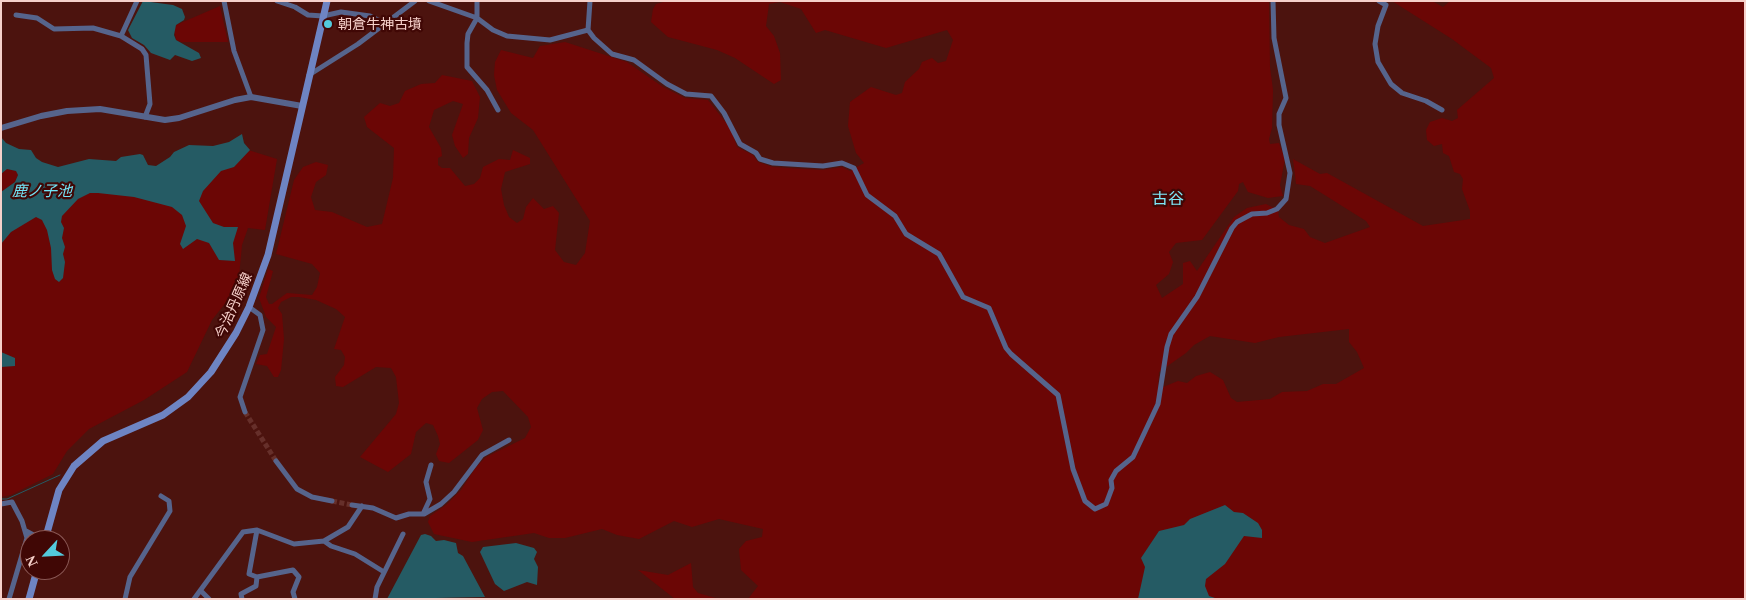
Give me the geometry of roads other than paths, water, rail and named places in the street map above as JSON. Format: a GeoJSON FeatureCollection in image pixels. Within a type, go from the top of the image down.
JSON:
{"type":"FeatureCollection","features":[{"type":"Feature","properties":{"kind":"main road","name":"今治丹原線"},"geometry":{"type":"LineString","coordinates":[[47,530],[59,490],[74,466],[103,441],[163,415],[188,397],[203,383],[222,358],[249,307],[268,255],[308,76],[327,1]]}},
{"type":"Feature","properties":{"kind":"main road"},"geometry":{"type":"LineString","coordinates":[[29,599],[34,580]]}},
{"type":"Feature","properties":{"kind":"street"},"geometry":{"type":"LineString","coordinates":[[121,36],[137,1]]}},
{"type":"Feature","properties":{"kind":"street"},"geometry":{"type":"LineString","coordinates":[[224,1],[234,51],[251,97]]}},
{"type":"Feature","properties":{"kind":"street"},"geometry":{"type":"LineString","coordinates":[[277,1],[295,7],[308,15],[323,16],[341,12],[351,13],[370,16],[386,24]]}},
{"type":"Feature","properties":{"kind":"street"},"geometry":{"type":"LineString","coordinates":[[308,76],[386,24],[415,1]]}},
{"type":"Feature","properties":{"kind":"street"},"geometry":{"type":"LineString","coordinates":[[429,1],[477,18],[493,30],[514,37],[550,40],[588,30]]}},
{"type":"Feature","properties":{"kind":"street"},"geometry":{"type":"LineString","coordinates":[[477,1],[477,18],[468,34],[467,67],[487,90],[498,110]]}},
{"type":"Feature","properties":{"kind":"street"},"geometry":{"type":"LineString","coordinates":[[590,1],[588,30],[612,54],[634,60],[686,94],[711,96],[724,113],[740,144],[756,153],[764,161],[823,166],[842,163],[854,168],[867,195],[895,216],[906,234],[939,254],[963,297],[989,308],[1006,348],[1011,354],[1058,394],[1073,469],[1085,502],[1095,509],[1106,504],[1112,488],[1110,480],[1116,471],[1133,457],[1137,450],[1158,404],[1166,347],[1171,334],[1197,297],[1229,232],[1238,222],[1252,214],[1266,213],[1277,209],[1286,199],[1290,173],[1279,125],[1279,114],[1285,103],[1285,92],[1274,38],[1273,1]]}},
{"type":"Feature","properties":{"kind":"street"},"geometry":{"type":"LineString","coordinates":[[1379,1],[1386,5],[1378,26],[1375,44],[1378,62],[1391,84],[1402,93],[1426,101],[1442,110]]}},
{"type":"Feature","properties":{"kind":"street"},"geometry":{"type":"LineString","coordinates":[[16,15],[37,18],[54,29],[94,28],[121,36],[142,49],[146,55],[150,104],[145,117]]}},
{"type":"Feature","properties":{"kind":"street"},"geometry":{"type":"LineString","coordinates":[[1,128],[41,116],[67,111],[100,110],[165,120],[179,118],[235,100],[251,97],[302,106]]}},
{"type":"Feature","properties":{"kind":"street"},"geometry":{"type":"LineString","coordinates":[[245,412],[240,397],[263,330],[260,314],[249,307]]}},
{"type":"Feature","properties":{"kind":"street"},"geometry":{"type":"LineString","coordinates":[[352,504],[373,508],[396,518],[410,514],[423,514],[441,504],[454,492],[482,455],[509,440]]}},
{"type":"Feature","properties":{"kind":"street"},"geometry":{"type":"LineString","coordinates":[[276,462],[297,489],[312,498],[332,501]]}},
{"type":"Feature","properties":{"kind":"street"},"geometry":{"type":"LineString","coordinates":[[423,514],[430,499],[426,482],[431,465]]}},
{"type":"Feature","properties":{"kind":"street"},"geometry":{"type":"LineString","coordinates":[[125,599],[130,576],[170,511],[169,500],[160,496]]}},
{"type":"Feature","properties":{"kind":"street"},"geometry":{"type":"LineString","coordinates":[[1,504],[12,502],[26,530]]}},
{"type":"Feature","properties":{"kind":"street"},"geometry":{"type":"LineString","coordinates":[[194,599],[238,536],[243,532],[258,530],[294,544],[324,541],[348,527],[362,506]]}},
{"type":"Feature","properties":{"kind":"street"},"geometry":{"type":"LineString","coordinates":[[258,530],[248,572],[253,577],[257,577],[293,570],[299,577],[293,592],[295,599]]}},
{"type":"Feature","properties":{"kind":"street"},"geometry":{"type":"LineString","coordinates":[[375,599],[377,587],[403,534]]}},
{"type":"Feature","properties":{"kind":"street"},"geometry":{"type":"LineString","coordinates":[[324,541],[330,546],[355,554],[384,572]]}},
{"type":"Feature","properties":{"kind":"street"},"geometry":{"type":"LineString","coordinates":[[9,599],[20,562]]}},
{"type":"Feature","properties":{"kind":"street"},"geometry":{"type":"LineString","coordinates":[[242,599],[241,594],[256,586],[257,577]]}},
{"type":"Feature","properties":{"kind":"street"},"geometry":{"type":"LineString","coordinates":[[201,591],[209,599]]}},
{"type":"Feature","properties":{"kind":"water"},"geometry":{"type":"Polygon","coordinates":[[[143,1],[173,5],[182,9],[185,17],[184,20],[176,25],[174,35],[176,40],[199,53],[201,58],[192,61],[175,55],[170,60],[151,53],[144,45],[132,38],[128,30],[143,1]]]}},
{"type":"Feature","properties":{"kind":"water","name":"鹿ノ子池"},"geometry":{"type":"Polygon","coordinates":[[[242,134],[244,143],[250,150],[234,167],[221,171],[203,191],[199,201],[213,223],[224,227],[238,227],[233,243],[235,261],[219,260],[209,243],[197,239],[183,249],[180,244],[186,226],[182,215],[172,207],[134,197],[98,193],[90,193],[78,199],[62,216],[65,262],[63,278],[59,282],[55,279],[52,270],[51,248],[47,230],[42,220],[36,217],[11,232],[1,244],[1,192],[15,182],[18,175],[16,171],[7,169],[1,174],[1,137],[6,143],[19,149],[31,150],[36,158],[42,162],[58,167],[89,159],[116,161],[121,157],[140,154],[143,155],[148,165],[156,166],[174,152],[189,145],[213,146],[229,142],[242,134]]]}},
{"type":"Feature","properties":{"kind":"water"},"geometry":{"type":"Polygon","coordinates":[[[1,352],[15,358],[15,366],[1,367],[1,352]]]}},
{"type":"Feature","properties":{"kind":"water"},"geometry":{"type":"Polygon","coordinates":[[[1225,505],[1234,512],[1243,513],[1258,523],[1262,530],[1262,538],[1244,536],[1225,564],[1206,579],[1205,586],[1209,596],[1218,599],[1138,599],[1145,567],[1141,558],[1159,531],[1184,525],[1190,519],[1225,505]]]}},
{"type":"Feature","properties":{"kind":"water"},"geometry":{"type":"Polygon","coordinates":[[[421,535],[431,536],[436,541],[444,540],[456,543],[458,553],[463,556],[485,597],[387,599],[421,535]]]}},
{"type":"Feature","properties":{"kind":"water"},"geometry":{"type":"Polygon","coordinates":[[[516,543],[534,548],[537,552],[534,559],[538,567],[537,585],[527,582],[504,591],[495,584],[480,552],[483,547],[516,543]]]}},
{"type":"Feature","properties":{"kind":"waterway"},"geometry":{"type":"LineString","coordinates":[[1,499],[7,499],[60,475]]}},
{"type":"Feature","properties":{"kind":"tunnel"},"geometry":{"type":"LineString","coordinates":[[245,412],[276,461]]}},
{"type":"Feature","properties":{"kind":"tunnel"},"geometry":{"type":"LineString","coordinates":[[332,501],[352,505]]}},
{"type":"Feature","properties":{"kind":"place","name":"朝倉牛神古墳"},"geometry":{"type":"Point","coordinates":[328,24]}},
{"type":"Feature","properties":{"kind":"district","name":"古谷"},"geometry":{"type":"Point","coordinates":[1168,198]}}]}
